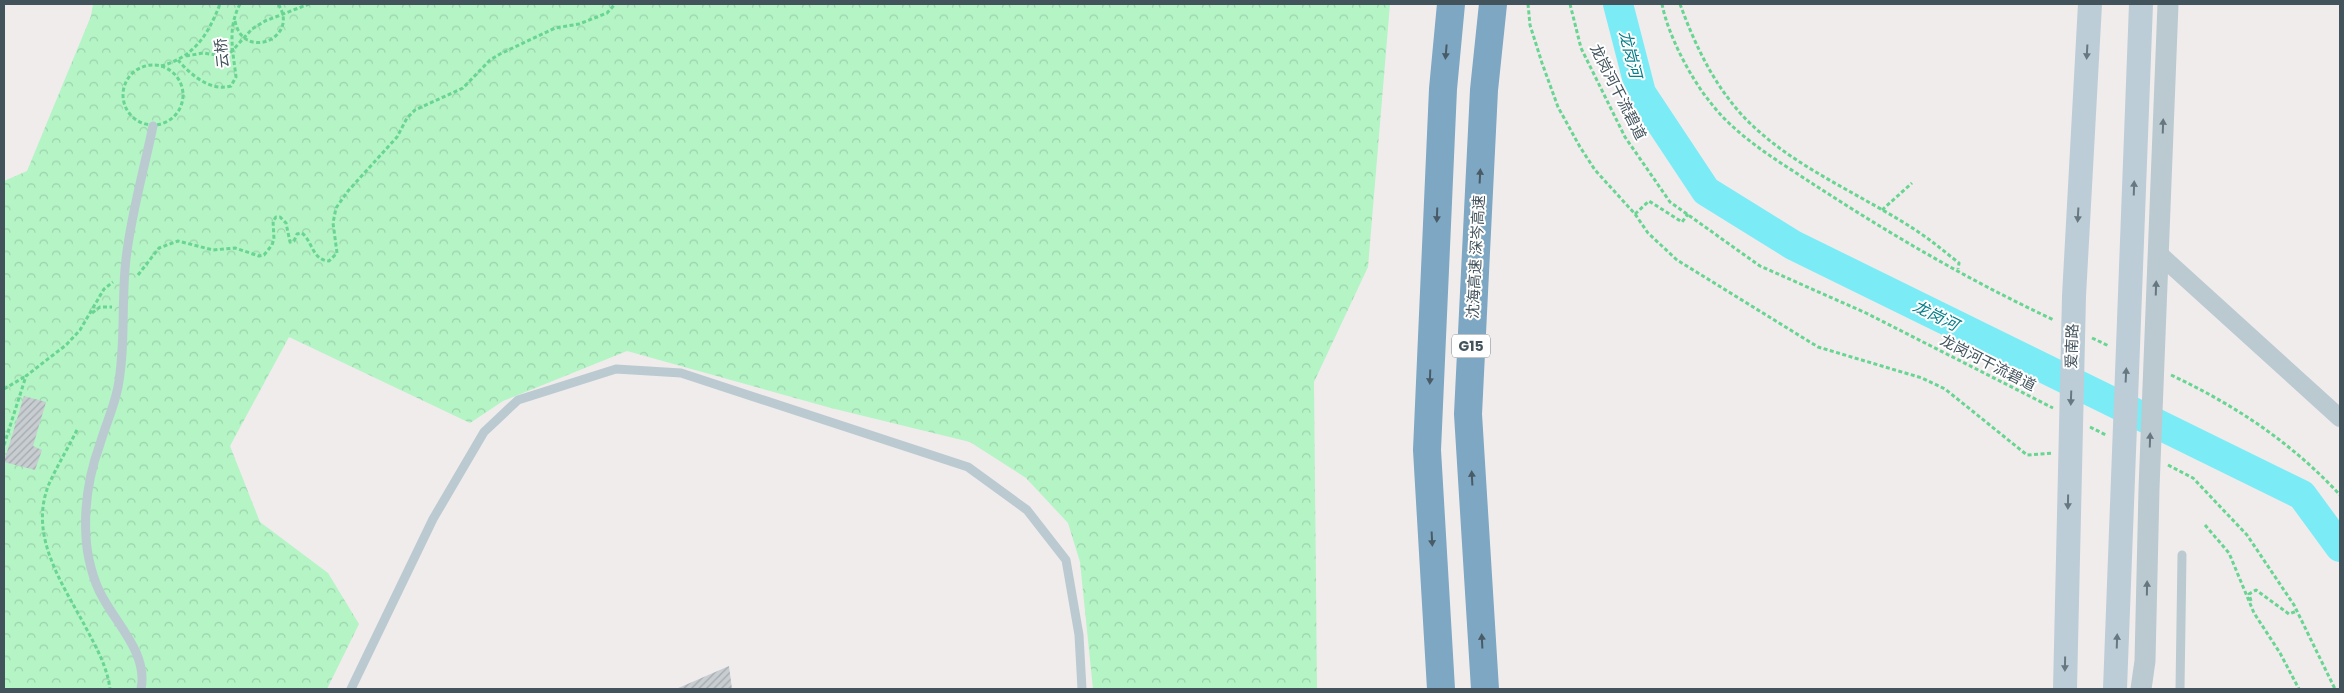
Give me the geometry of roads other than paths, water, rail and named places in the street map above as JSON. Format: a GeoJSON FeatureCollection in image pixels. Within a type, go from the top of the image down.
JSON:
{"type":"FeatureCollection","features":[{"type":"Feature","properties":{"kind":"highway","name":"G15"},"geometry":{"type":"LineString","coordinates":[[1441,689],[1427,450],[1443,89],[1451,4]]}},
{"type":"Feature","properties":{"kind":"highway","name":"沈海高速 深岑高速"},"geometry":{"type":"LineString","coordinates":[[1485,689],[1468,414],[1484,90],[1493,4]]}},
{"type":"Feature","properties":{"kind":"main road","name":"爱南路"},"geometry":{"type":"LineString","coordinates":[[2065,689],[2074,296],[2090,4]]}},
{"type":"Feature","properties":{"kind":"main road"},"geometry":{"type":"LineString","coordinates":[[2115,689],[2141,4]]}},
{"type":"Feature","properties":{"kind":"main road"},"geometry":{"type":"LineString","coordinates":[[2140,33],[2154,4]]}},
{"type":"Feature","properties":{"kind":"street"},"geometry":{"type":"LineString","coordinates":[[2141,689],[2145,661],[2154,337],[2168,4]]}},
{"type":"Feature","properties":{"kind":"street"},"geometry":{"type":"LineString","coordinates":[[2158,253],[2340,418]]}},
{"type":"Feature","properties":{"kind":"lane"},"geometry":{"type":"LineString","coordinates":[[141,689],[143,678],[140,659],[102,597],[92,568],[86,538],[87,499],[92,470],[111,416],[118,387],[123,353],[124,279],[132,220],[153,126]]}},
{"type":"Feature","properties":{"kind":"lane"},"geometry":{"type":"LineString","coordinates":[[351,689],[433,519],[484,432],[518,400],[616,368],[681,373],[968,467],[1027,510],[1066,560],[1078,635],[1082,689]]}},
{"type":"Feature","properties":{"kind":"lane"},"geometry":{"type":"LineString","coordinates":[[2180,689],[2182,555]]}},
{"type":"Feature","properties":{"kind":"waterway","name":"龙岗河"},"geometry":{"type":"LineString","coordinates":[[1618,4],[1641,93],[1706,191],[1793,245],[2302,495],[2340,547]]}}]}
